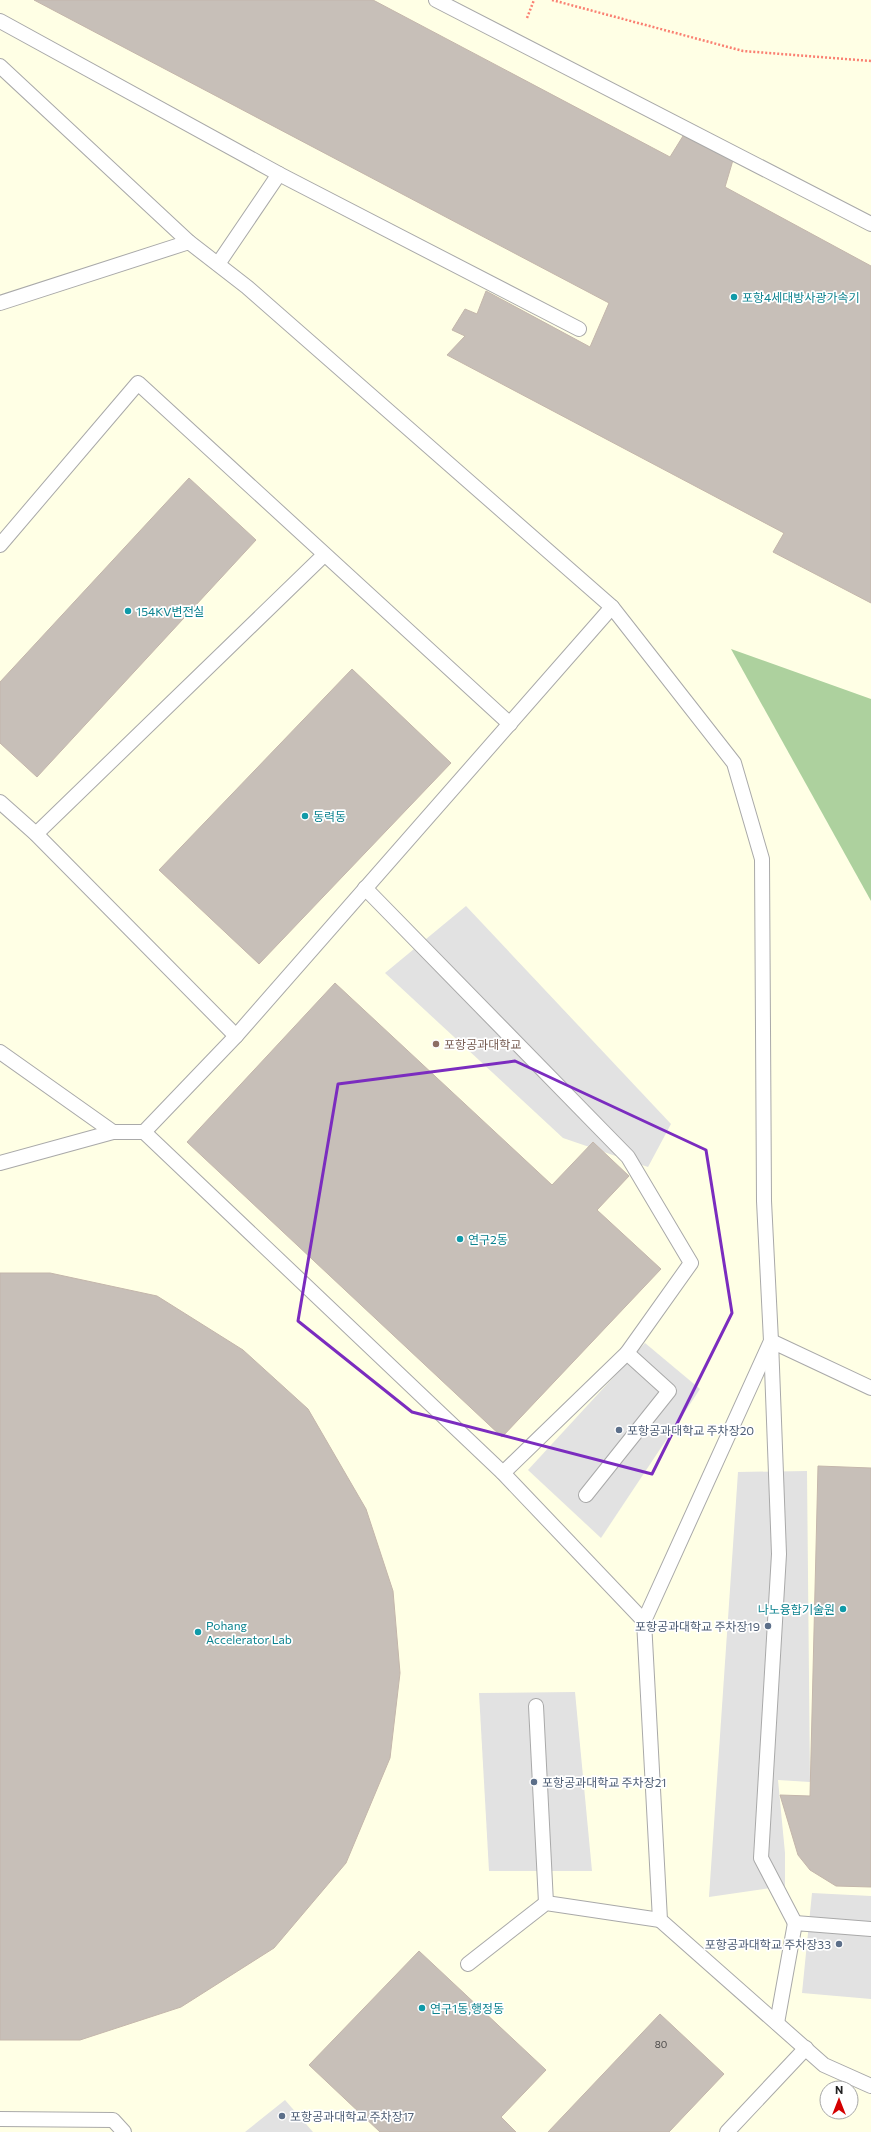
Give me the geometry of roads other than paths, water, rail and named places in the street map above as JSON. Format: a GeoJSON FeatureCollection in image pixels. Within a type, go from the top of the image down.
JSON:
{"type":"FeatureCollection","features":[{"type":"Feature","properties":{"kind":"lane"},"geometry":{"type":"LineString","coordinates":[[436,0],[871,224]]}},
{"type":"Feature","properties":{"kind":"lane"},"geometry":{"type":"LineString","coordinates":[[0,21],[279,174],[579,329]]}},
{"type":"Feature","properties":{"kind":"lane"},"geometry":{"type":"LineString","coordinates":[[0,66],[189,242],[253,292],[612,606],[734,763],[762,859],[764,1201],[779,1554],[761,1858],[795,1923],[777,2023]]}},
{"type":"Feature","properties":{"kind":"lane"},"geometry":{"type":"LineString","coordinates":[[218,264],[279,174]]}},
{"type":"Feature","properties":{"kind":"lane"},"geometry":{"type":"LineString","coordinates":[[0,303],[189,242]]}},
{"type":"Feature","properties":{"kind":"lane"},"geometry":{"type":"LineString","coordinates":[[0,545],[138,383],[510,724]]}},
{"type":"Feature","properties":{"kind":"lane"},"geometry":{"type":"LineString","coordinates":[[36,834],[324,555]]}},
{"type":"Feature","properties":{"kind":"lane"},"geometry":{"type":"LineString","coordinates":[[144,1132],[236,1036],[612,606]]}},
{"type":"Feature","properties":{"kind":"lane"},"geometry":{"type":"LineString","coordinates":[[0,802],[36,834],[236,1036]]}},
{"type":"Feature","properties":{"kind":"lane"},"geometry":{"type":"LineString","coordinates":[[365,888],[628,1157],[691,1264],[626,1353],[503,1473]]}},
{"type":"Feature","properties":{"kind":"lane"},"geometry":{"type":"LineString","coordinates":[[0,1052],[113,1132]]}},
{"type":"Feature","properties":{"kind":"lane"},"geometry":{"type":"LineString","coordinates":[[0,1163],[113,1132],[144,1132],[503,1473],[644,1621]]}},
{"type":"Feature","properties":{"kind":"lane"},"geometry":{"type":"LineString","coordinates":[[771,1341],[871,1388]]}},
{"type":"Feature","properties":{"kind":"lane"},"geometry":{"type":"LineString","coordinates":[[660,1920],[644,1621],[771,1341]]}},
{"type":"Feature","properties":{"kind":"lane"},"geometry":{"type":"LineString","coordinates":[[586,1495],[669,1391],[626,1353]]}},
{"type":"Feature","properties":{"kind":"lane"},"geometry":{"type":"LineString","coordinates":[[536,1706],[546,1903]]}},
{"type":"Feature","properties":{"kind":"lane"},"geometry":{"type":"LineString","coordinates":[[468,1964],[546,1903],[660,1920],[824,2065],[871,2086]]}},
{"type":"Feature","properties":{"kind":"lane"},"geometry":{"type":"LineString","coordinates":[[795,1923],[871,1929]]}},
{"type":"Feature","properties":{"kind":"lane"},"geometry":{"type":"LineString","coordinates":[[727,2132],[806,2048]]}},
{"type":"Feature","properties":{"kind":"lane"},"geometry":{"type":"LineString","coordinates":[[0,2119],[113,2120],[124,2132]]}},
{"type":"Feature","properties":{"kind":"place","name":"포항4세대방사광가속기"},"geometry":{"type":"Point","coordinates":[734,297]}},
{"type":"Feature","properties":{"kind":"place","name":"154KV변전실"},"geometry":{"type":"Point","coordinates":[128,611]}},
{"type":"Feature","properties":{"kind":"place","name":"동력동"},"geometry":{"type":"Point","coordinates":[305,816]}},
{"type":"Feature","properties":{"kind":"place","name":"포항공과대학교"},"geometry":{"type":"Point","coordinates":[436,1044]}},
{"type":"Feature","properties":{"kind":"place","name":"연구2동"},"geometry":{"type":"Point","coordinates":[460,1239]}},
{"type":"Feature","properties":{"kind":"place","name":"포항공과대학교 주차장20"},"geometry":{"type":"Point","coordinates":[619,1430]}},
{"type":"Feature","properties":{"kind":"place","name":"나노융합기술원"},"geometry":{"type":"Point","coordinates":[843,1609]}},
{"type":"Feature","properties":{"kind":"place","name":"포항공과대학교 주차장19"},"geometry":{"type":"Point","coordinates":[768,1626]}},
{"type":"Feature","properties":{"kind":"place","name":"Pohang Accelerator Lab"},"geometry":{"type":"Point","coordinates":[198,1632]}},
{"type":"Feature","properties":{"kind":"place","name":"포항공과대학교 주차장21"},"geometry":{"type":"Point","coordinates":[534,1782]}},
{"type":"Feature","properties":{"kind":"place","name":"포항공과대학교 주차장33"},"geometry":{"type":"Point","coordinates":[839,1944]}},
{"type":"Feature","properties":{"kind":"place","name":"연구1동,행정동"},"geometry":{"type":"Point","coordinates":[422,2008]}},
{"type":"Feature","properties":{"kind":"place","name":"포항공과대학교 주차장17"},"geometry":{"type":"Point","coordinates":[282,2116]}}]}
